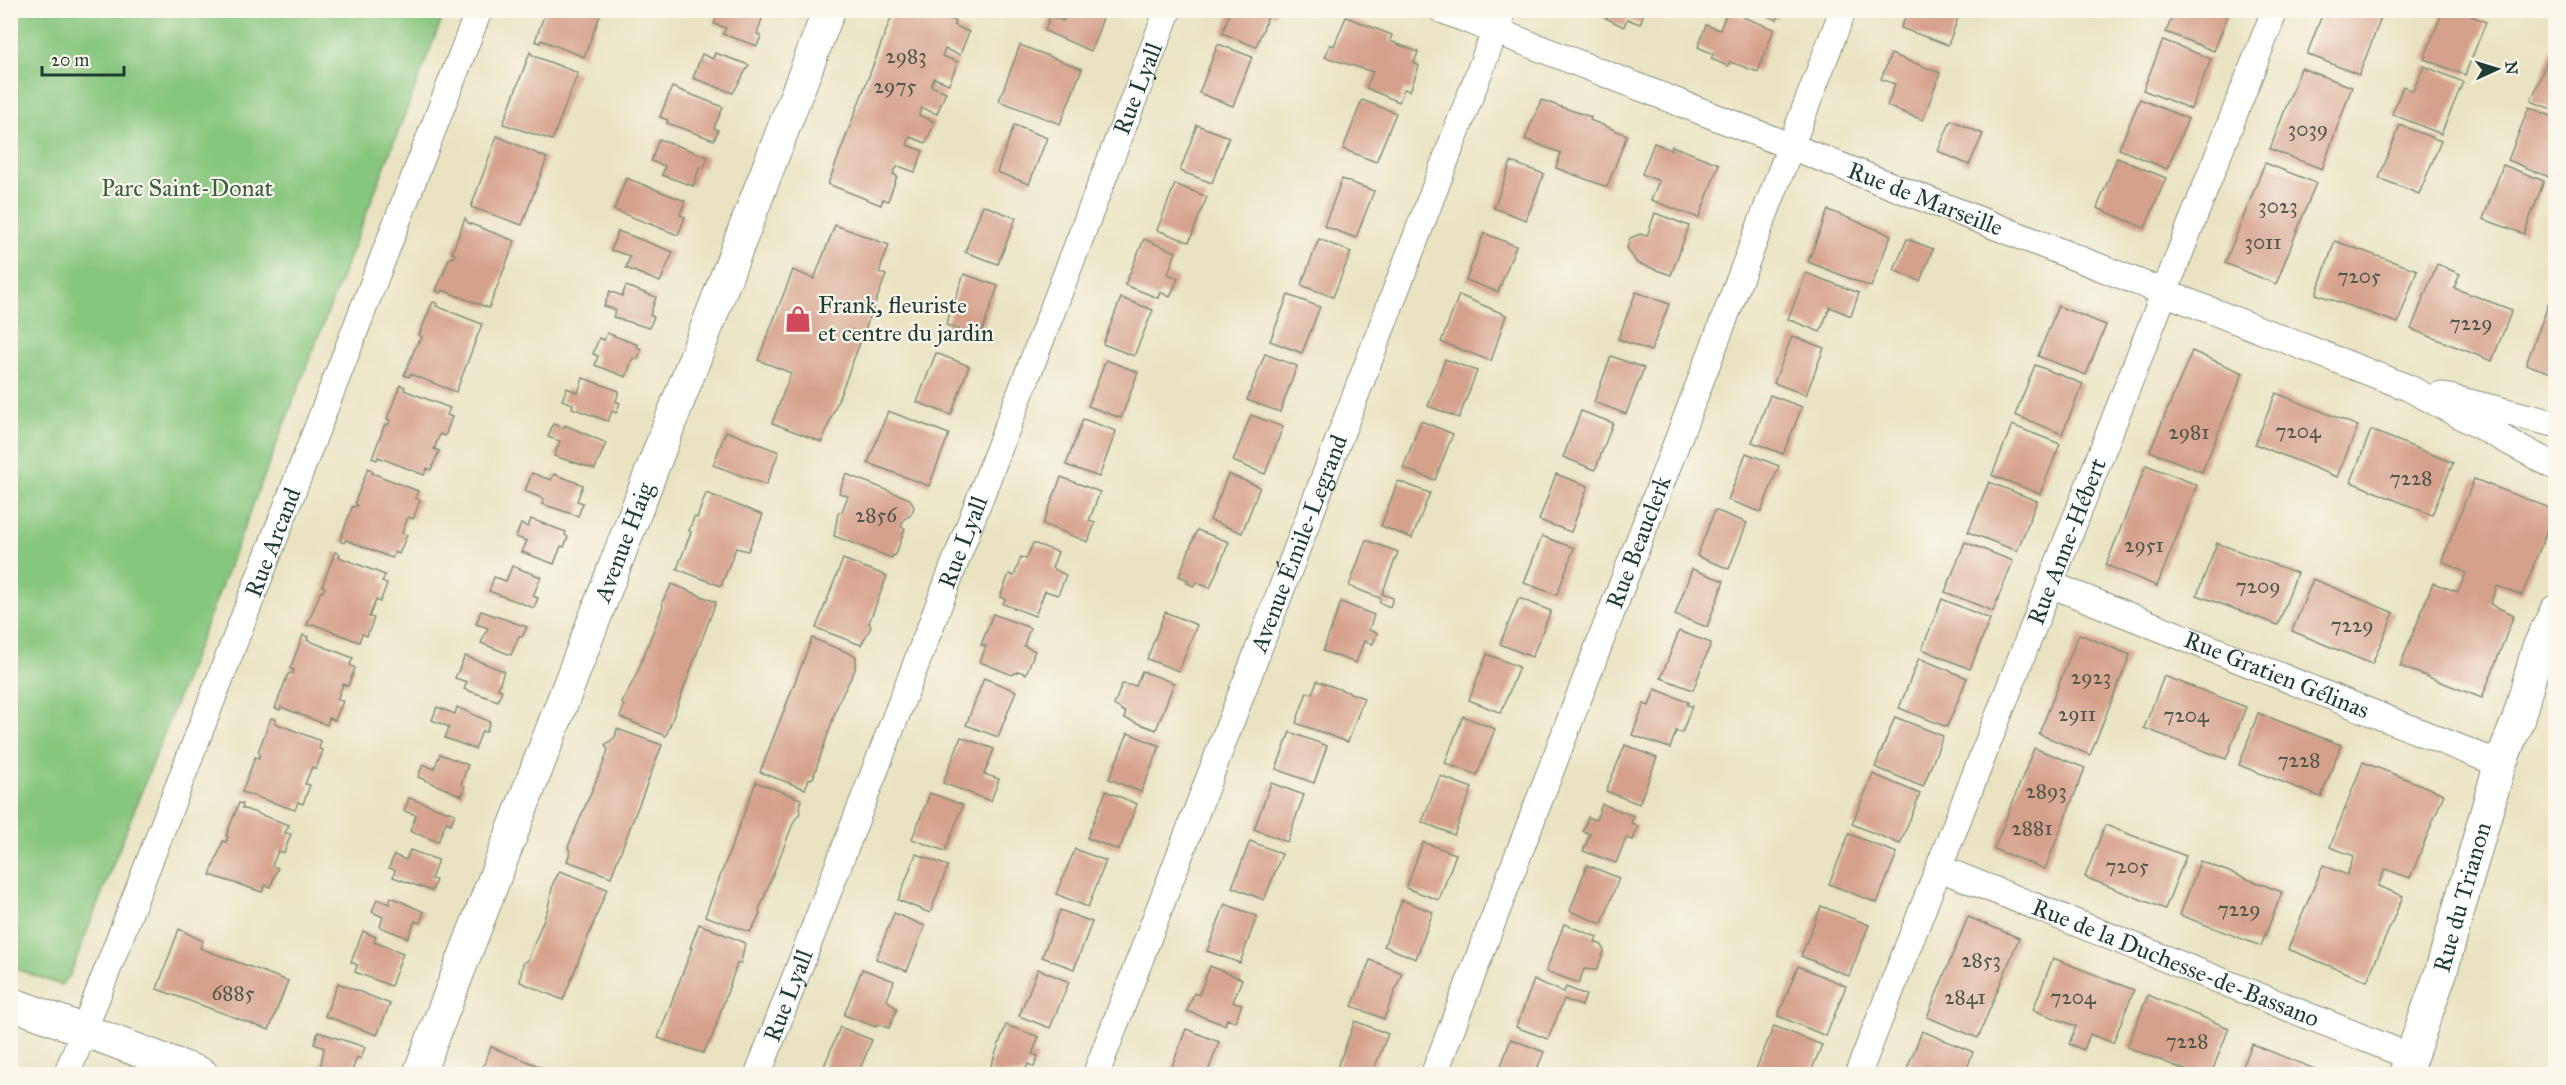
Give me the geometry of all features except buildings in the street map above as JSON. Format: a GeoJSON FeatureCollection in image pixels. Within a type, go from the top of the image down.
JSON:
{"type":"FeatureCollection","features":[{"type":"Feature","properties":{"kind":"street","name":"Rue Arcand"},"geometry":{"type":"LineString","coordinates":[[67,1074],[479,10]]}},
{"type":"Feature","properties":{"kind":"street","name":"Avenue Haig"},"geometry":{"type":"LineString","coordinates":[[419,1074],[829,10]]}},
{"type":"Feature","properties":{"kind":"street","name":"Rue Lyall"},"geometry":{"type":"LineString","coordinates":[[758,1074],[1168,10]]}},
{"type":"Feature","properties":{"kind":"street","name":"Rue de Marseille"},"geometry":{"type":"LineString","coordinates":[[1442,10],[1499,21],[1790,146],[2409,388],[2556,467]]}},
{"type":"Feature","properties":{"kind":"street","name":"Rue Beauclerk"},"geometry":{"type":"LineString","coordinates":[[1434,1074],[1843,10]]}},
{"type":"Feature","properties":{"kind":"street","name":"Rue Anne-Hébert"},"geometry":{"type":"LineString","coordinates":[[1858,1074],[2052,585],[2275,10]]}},
{"type":"Feature","properties":{"kind":"street","name":"Avenue Émile-Legrand"},"geometry":{"type":"LineString","coordinates":[[1096,1074],[1499,21]]}},
{"type":"Feature","properties":{"kind":"street","name":"Rue de Marseille"},"geometry":{"type":"LineString","coordinates":[[2409,388],[2556,424]]}},
{"type":"Feature","properties":{"kind":"street","name":"Rue Gratien Gélinas"},"geometry":{"type":"LineString","coordinates":[[2052,585],[2500,764]]}},
{"type":"Feature","properties":{"kind":"street","name":"Rue du Trianon"},"geometry":{"type":"LineString","coordinates":[[2408,1066],[2440,972],[2500,764],[2518,720],[2538,648],[2556,611]]}},
{"type":"Feature","properties":{"kind":"street","name":"Rue du Trianon"},"geometry":{"type":"LineString","coordinates":[[2518,720],[2556,657]]}},
{"type":"Feature","properties":{"kind":"street","name":"Rue de la Duchesse-de-Bassano"},"geometry":{"type":"LineString","coordinates":[[1939,868],[2408,1066]]}},
{"type":"Feature","properties":{"kind":"street"},"geometry":{"type":"LineString","coordinates":[[10,1004],[202,1074]]}},
{"type":"Feature","properties":{"kind":"green space","name":"Parc Saint-Donat"},"geometry":{"type":"Polygon","coordinates":[[[10,11],[445,11],[70,975],[61,985],[11,967],[10,11]]]}},
{"type":"Feature","properties":{"kind":"place","name":"Frank, fleuriste et centre du jardin"},"geometry":{"type":"Point","coordinates":[798,319]}}]}
